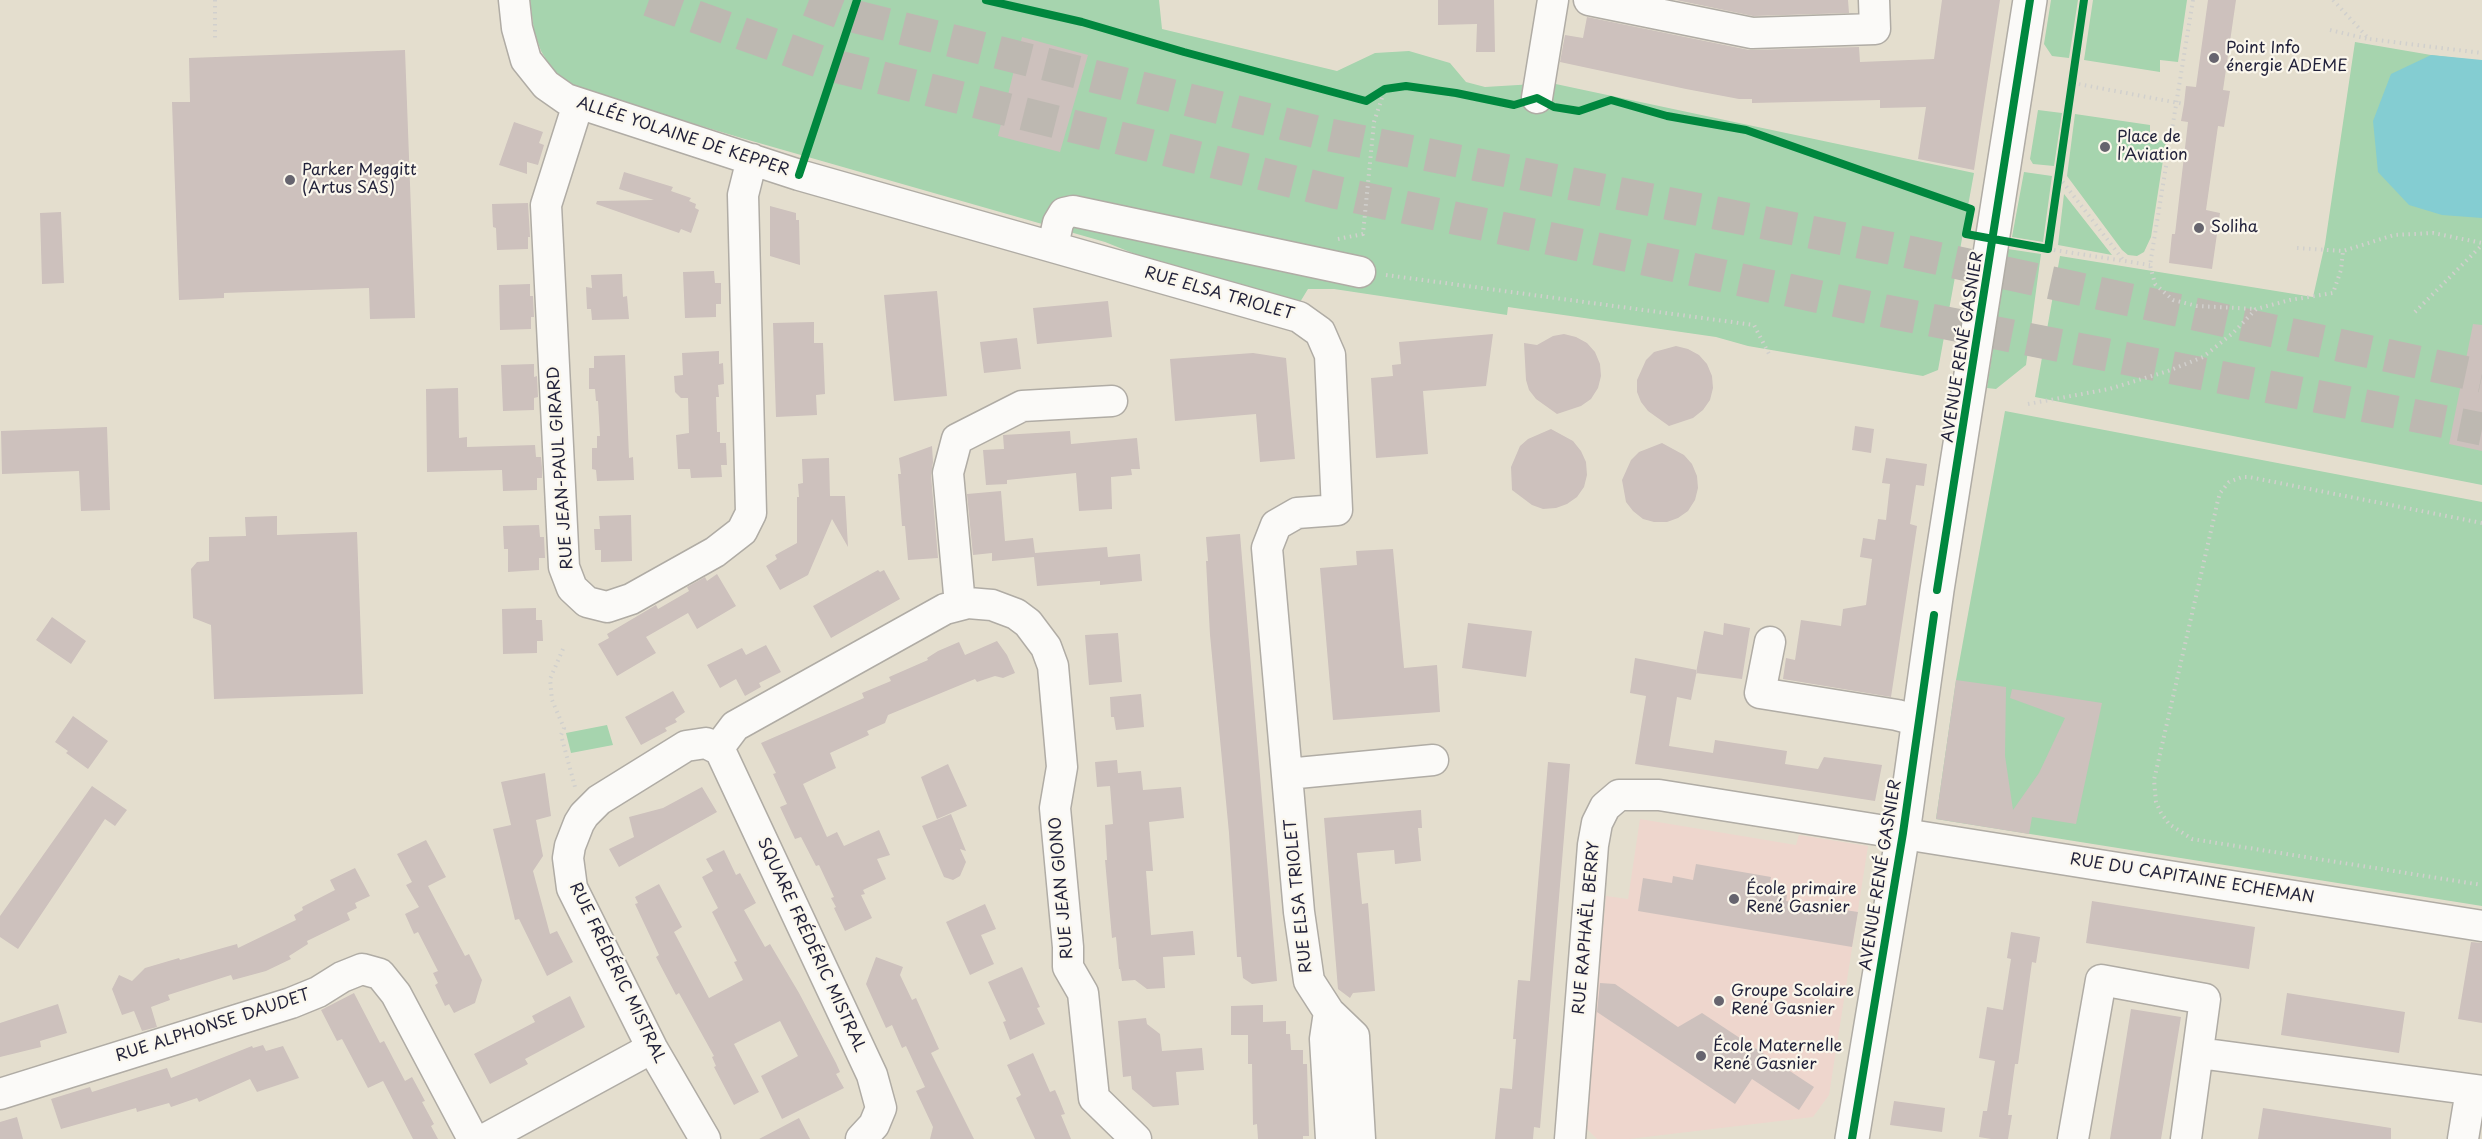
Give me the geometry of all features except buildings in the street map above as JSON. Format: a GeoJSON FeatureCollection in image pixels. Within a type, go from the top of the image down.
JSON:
{"type":"FeatureCollection","features":[{"type":"Feature","properties":{"kind":"main road","name":"AVENUE RENÉ GASNIER"},"geometry":{"type":"LineString","coordinates":[[1852,1139],[1903,833],[1937,590],[2030,0]]}},
{"type":"Feature","properties":{"kind":"street","name":"ALLÉE YOLAINE DE KEPPER"},"geometry":{"type":"LineString","coordinates":[[514,0],[517,28],[526,60],[546,85],[578,104],[799,175],[1053,246]]}},
{"type":"Feature","properties":{"kind":"street"},"geometry":{"type":"LineString","coordinates":[[1537,98],[1553,0]]}},
{"type":"Feature","properties":{"kind":"street"},"geometry":{"type":"LineString","coordinates":[[1589,0],[1752,33],[1875,29],[1874,0]]}},
{"type":"Feature","properties":{"kind":"street","name":"RUE JEAN-PAUL GIRARD"},"geometry":{"type":"LineString","coordinates":[[578,104],[546,205],[564,567],[572,588],[587,602],[607,608],[631,599],[715,552],[742,531],[751,513],[743,195],[752,159]]}},
{"type":"Feature","properties":{"kind":"street"},"geometry":{"type":"LineString","coordinates":[[1053,246],[1058,223],[1064,213],[1073,211],[1360,272]]}},
{"type":"Feature","properties":{"kind":"street","name":"RUE ELSA TRIOLET"},"geometry":{"type":"LineString","coordinates":[[1053,246],[1299,317],[1320,332],[1330,354],[1338,510],[1297,513],[1276,525],[1267,548],[1299,912],[1309,981],[1329,1012],[1354,1036],[1360,1139]]}},
{"type":"Feature","properties":{"kind":"street"},"geometry":{"type":"LineString","coordinates":[[960,605],[948,473],[957,440],[1022,406],[1112,401]]}},
{"type":"Feature","properties":{"kind":"street","name":"RUE JEAN GIONO"},"geometry":{"type":"LineString","coordinates":[[720,750],[735,726],[749,717],[945,609],[968,603],[992,605],[1016,614],[1028,623],[1047,647],[1053,666],[1062,767],[1055,808],[1068,967],[1083,993],[1094,1098],[1136,1139]]}},
{"type":"Feature","properties":{"kind":"street"},"geometry":{"type":"LineString","coordinates":[[1770,642],[1760,693],[1897,715],[1919,721]]}},
{"type":"Feature","properties":{"kind":"street","name":"RUE FRÉDÉRIC MISTRAL"},"geometry":{"type":"LineString","coordinates":[[705,1139],[652,1048],[572,888],[569,873],[570,846],[584,816],[599,800],[615,789],[686,746],[706,743],[720,750]]}},
{"type":"Feature","properties":{"kind":"street","name":"SQUARE FRÉDÉRIC MISTRAL"},"geometry":{"type":"LineString","coordinates":[[720,750],[872,1076],[880,1108],[874,1125],[861,1139]]}},
{"type":"Feature","properties":{"kind":"street"},"geometry":{"type":"LineString","coordinates":[[1287,774],[1433,760]]}},
{"type":"Feature","properties":{"kind":"street","name":"RUE RAPHAËL BERRY"},"geometry":{"type":"LineString","coordinates":[[1570,1139],[1593,845],[1597,823],[1605,807],[1619,795],[1659,795],[1903,833]]}},
{"type":"Feature","properties":{"kind":"street","name":"RUE DU CAPITAINE ECHEMAN"},"geometry":{"type":"LineString","coordinates":[[1903,833],[2482,926]]}},
{"type":"Feature","properties":{"kind":"street","name":"RUE ALPHONSE DAUDET"},"geometry":{"type":"LineString","coordinates":[[0,1094],[291,1003],[362,969],[380,974],[396,994],[473,1139]]}},
{"type":"Feature","properties":{"kind":"street"},"geometry":{"type":"LineString","coordinates":[[2073,1139],[2102,980],[2205,999],[2186,1139]]}},
{"type":"Feature","properties":{"kind":"street"},"geometry":{"type":"LineString","coordinates":[[1329,1012],[1325,1039],[1331,1139]]}},
{"type":"Feature","properties":{"kind":"street"},"geometry":{"type":"LineString","coordinates":[[485,1139],[652,1048]]}},
{"type":"Feature","properties":{"kind":"street"},"geometry":{"type":"LineString","coordinates":[[2199,1053],[2477,1091],[2463,1139]]}},
{"type":"Feature","properties":{"kind":"path"},"geometry":{"type":"LineString","coordinates":[[215,0],[215,42]]}},
{"type":"Feature","properties":{"kind":"path"},"geometry":{"type":"LineString","coordinates":[[2193,0],[2150,265],[2155,284],[2173,300],[2197,306],[2256,309],[2290,300],[2333,293],[2341,270],[2343,251]]}},
{"type":"Feature","properties":{"kind":"path"},"geometry":{"type":"LineString","coordinates":[[2333,0],[2369,39]]}},
{"type":"Feature","properties":{"kind":"path"},"geometry":{"type":"LineString","coordinates":[[2330,30],[2369,39],[2482,53]]}},
{"type":"Feature","properties":{"kind":"path"},"geometry":{"type":"LineString","coordinates":[[2073,83],[2184,104]]}},
{"type":"Feature","properties":{"kind":"path"},"geometry":{"type":"LineString","coordinates":[[1325,264],[1339,238],[1363,234],[1374,122],[1385,89]]}},
{"type":"Feature","properties":{"kind":"path"},"geometry":{"type":"LineString","coordinates":[[2059,177],[2124,261]]}},
{"type":"Feature","properties":{"kind":"path"},"geometry":{"type":"LineString","coordinates":[[2297,249],[2343,251],[2394,235],[2433,233],[2482,244]]}},
{"type":"Feature","properties":{"kind":"path"},"geometry":{"type":"LineString","coordinates":[[2415,312],[2482,244]]}},
{"type":"Feature","properties":{"kind":"path"},"geometry":{"type":"LineString","coordinates":[[2048,249],[2150,265]]}},
{"type":"Feature","properties":{"kind":"path"},"geometry":{"type":"LineString","coordinates":[[1360,272],[1754,325],[1768,354]]}},
{"type":"Feature","properties":{"kind":"path"},"geometry":{"type":"LineString","coordinates":[[2028,404],[2109,389],[2168,371],[2203,357],[2233,333],[2256,309]]}},
{"type":"Feature","properties":{"kind":"path"},"geometry":{"type":"LineString","coordinates":[[2482,523],[2249,477],[2235,478],[2229,482],[2220,493],[2218,500],[2154,780],[2156,802],[2161,813],[2174,828],[2192,839],[2482,885]]}},
{"type":"Feature","properties":{"kind":"path"},"geometry":{"type":"LineString","coordinates":[[562,649],[550,679],[552,700],[564,728],[561,735],[576,794]]}},
{"type":"Feature","properties":{"kind":"shaded area","name":"Groupe Scolaire René Gasnier"},"geometry":{"type":"Polygon","coordinates":[[[1640,819],[1796,845],[1799,835],[1868,846],[1829,1095],[1813,1117],[1629,1139],[1597,1139],[1587,1129],[1591,1044],[1606,896],[1628,899],[1640,819]]]}},
{"type":"Feature","properties":{"kind":"green space"},"geometry":{"type":"Polygon","coordinates":[[[530,0],[1159,0],[1162,29],[1337,71],[1375,53],[1409,51],[1450,63],[1466,82],[1485,87],[1551,83],[1974,173],[1938,370],[1923,376],[1748,346],[1716,337],[1508,307],[1507,315],[1334,289],[1308,289],[1297,307],[1165,266],[1105,242],[738,137],[608,98],[568,83],[553,71],[541,51],[534,31],[530,0]]]}},
{"type":"Feature","properties":{"kind":"green space"},"geometry":{"type":"Polygon","coordinates":[[[2051,0],[2078,0],[2069,58],[2052,56],[2044,44],[2051,0]]]}},
{"type":"Feature","properties":{"kind":"green space"},"geometry":{"type":"Polygon","coordinates":[[[2093,0],[2187,0],[2178,62],[2160,60],[2160,72],[2084,60],[2093,0]]]}},
{"type":"Feature","properties":{"kind":"green space"},"geometry":{"type":"Polygon","coordinates":[[[2355,42],[2482,61],[2482,485],[2035,397],[2060,256],[2313,297],[2325,244],[2355,42]]]}},
{"type":"Feature","properties":{"kind":"green space"},"geometry":{"type":"Polygon","coordinates":[[[2038,110],[2062,113],[2054,166],[2033,164],[2030,159],[2038,110]]]}},
{"type":"Feature","properties":{"kind":"green space"},"geometry":{"type":"Polygon","coordinates":[[[2075,114],[2150,125],[2150,139],[2166,141],[2151,237],[2144,252],[2137,256],[2128,255],[2122,250],[2067,176],[2075,114]]]}},
{"type":"Feature","properties":{"kind":"green space"},"geometry":{"type":"Polygon","coordinates":[[[2024,172],[2052,176],[2043,242],[2012,237],[2024,172]]]}},
{"type":"Feature","properties":{"kind":"green space"},"geometry":{"type":"Polygon","coordinates":[[[2064,194],[2112,255],[2058,245],[2064,194]]]}},
{"type":"Feature","properties":{"kind":"green space"},"geometry":{"type":"Polygon","coordinates":[[[2008,249],[2041,254],[2026,365],[1996,389],[1987,388],[2008,249]]]}},
{"type":"Feature","properties":{"kind":"green space"},"geometry":{"type":"Polygon","coordinates":[[[2005,411],[2482,502],[2482,906],[1936,819],[1956,680],[2005,411]]]}},
{"type":"Feature","properties":{"kind":"green space"},"geometry":{"type":"Polygon","coordinates":[[[607,725],[613,745],[571,753],[566,733],[607,725]]]}},
{"type":"Feature","properties":{"kind":"water"},"geometry":{"type":"Polygon","coordinates":[[[2431,55],[2482,60],[2482,218],[2442,215],[2409,205],[2378,172],[2373,121],[2391,74],[2431,55]]]}},
{"type":"Feature","properties":{"kind":"tunnel"},"geometry":{"type":"LineString","coordinates":[[649,0],[827,64],[1334,192],[1885,311],[2482,429]]}},
{"type":"Feature","properties":{"kind":"tunnel"},"geometry":{"type":"LineString","coordinates":[[809,0],[845,14],[1325,134],[1899,250],[2482,376]]}},
{"type":"Feature","properties":{"kind":"cycle path"},"geometry":{"type":"LineString","coordinates":[[799,175],[857,0]]}},
{"type":"Feature","properties":{"kind":"cycle path"},"geometry":{"type":"LineString","coordinates":[[986,0],[1082,22],[1366,101],[1385,89],[1406,86],[1514,105],[1537,98],[1554,107],[1579,111],[1611,100],[1667,116],[1746,130],[1971,209],[1966,234],[2048,249],[2084,0]]}},
{"type":"Feature","properties":{"kind":"cycle path"},"geometry":{"type":"LineString","coordinates":[[1937,590],[2030,0]]}},
{"type":"Feature","properties":{"kind":"cycle path"},"geometry":{"type":"LineString","coordinates":[[1852,1139],[1903,833],[1934,615]]}},
{"type":"Feature","properties":{"kind":"place","name":"Point Info énergie ADEME"},"geometry":{"type":"Point","coordinates":[2214,58]}},
{"type":"Feature","properties":{"kind":"place","name":"Place de l’Aviation"},"geometry":{"type":"Point","coordinates":[2105,147]}},
{"type":"Feature","properties":{"kind":"place","name":"Parker Meggitt (Artus SAS)"},"geometry":{"type":"Point","coordinates":[290,180]}},
{"type":"Feature","properties":{"kind":"place","name":"Soliha"},"geometry":{"type":"Point","coordinates":[2199,228]}},
{"type":"Feature","properties":{"kind":"place","name":"École primaire René Gasnier"},"geometry":{"type":"Point","coordinates":[1734,899]}},
{"type":"Feature","properties":{"kind":"place","name":"Groupe Scolaire René Gasnier"},"geometry":{"type":"Point","coordinates":[1719,1001]}},
{"type":"Feature","properties":{"kind":"place","name":"École Maternelle René Gasnier"},"geometry":{"type":"Point","coordinates":[1701,1056]}}]}
